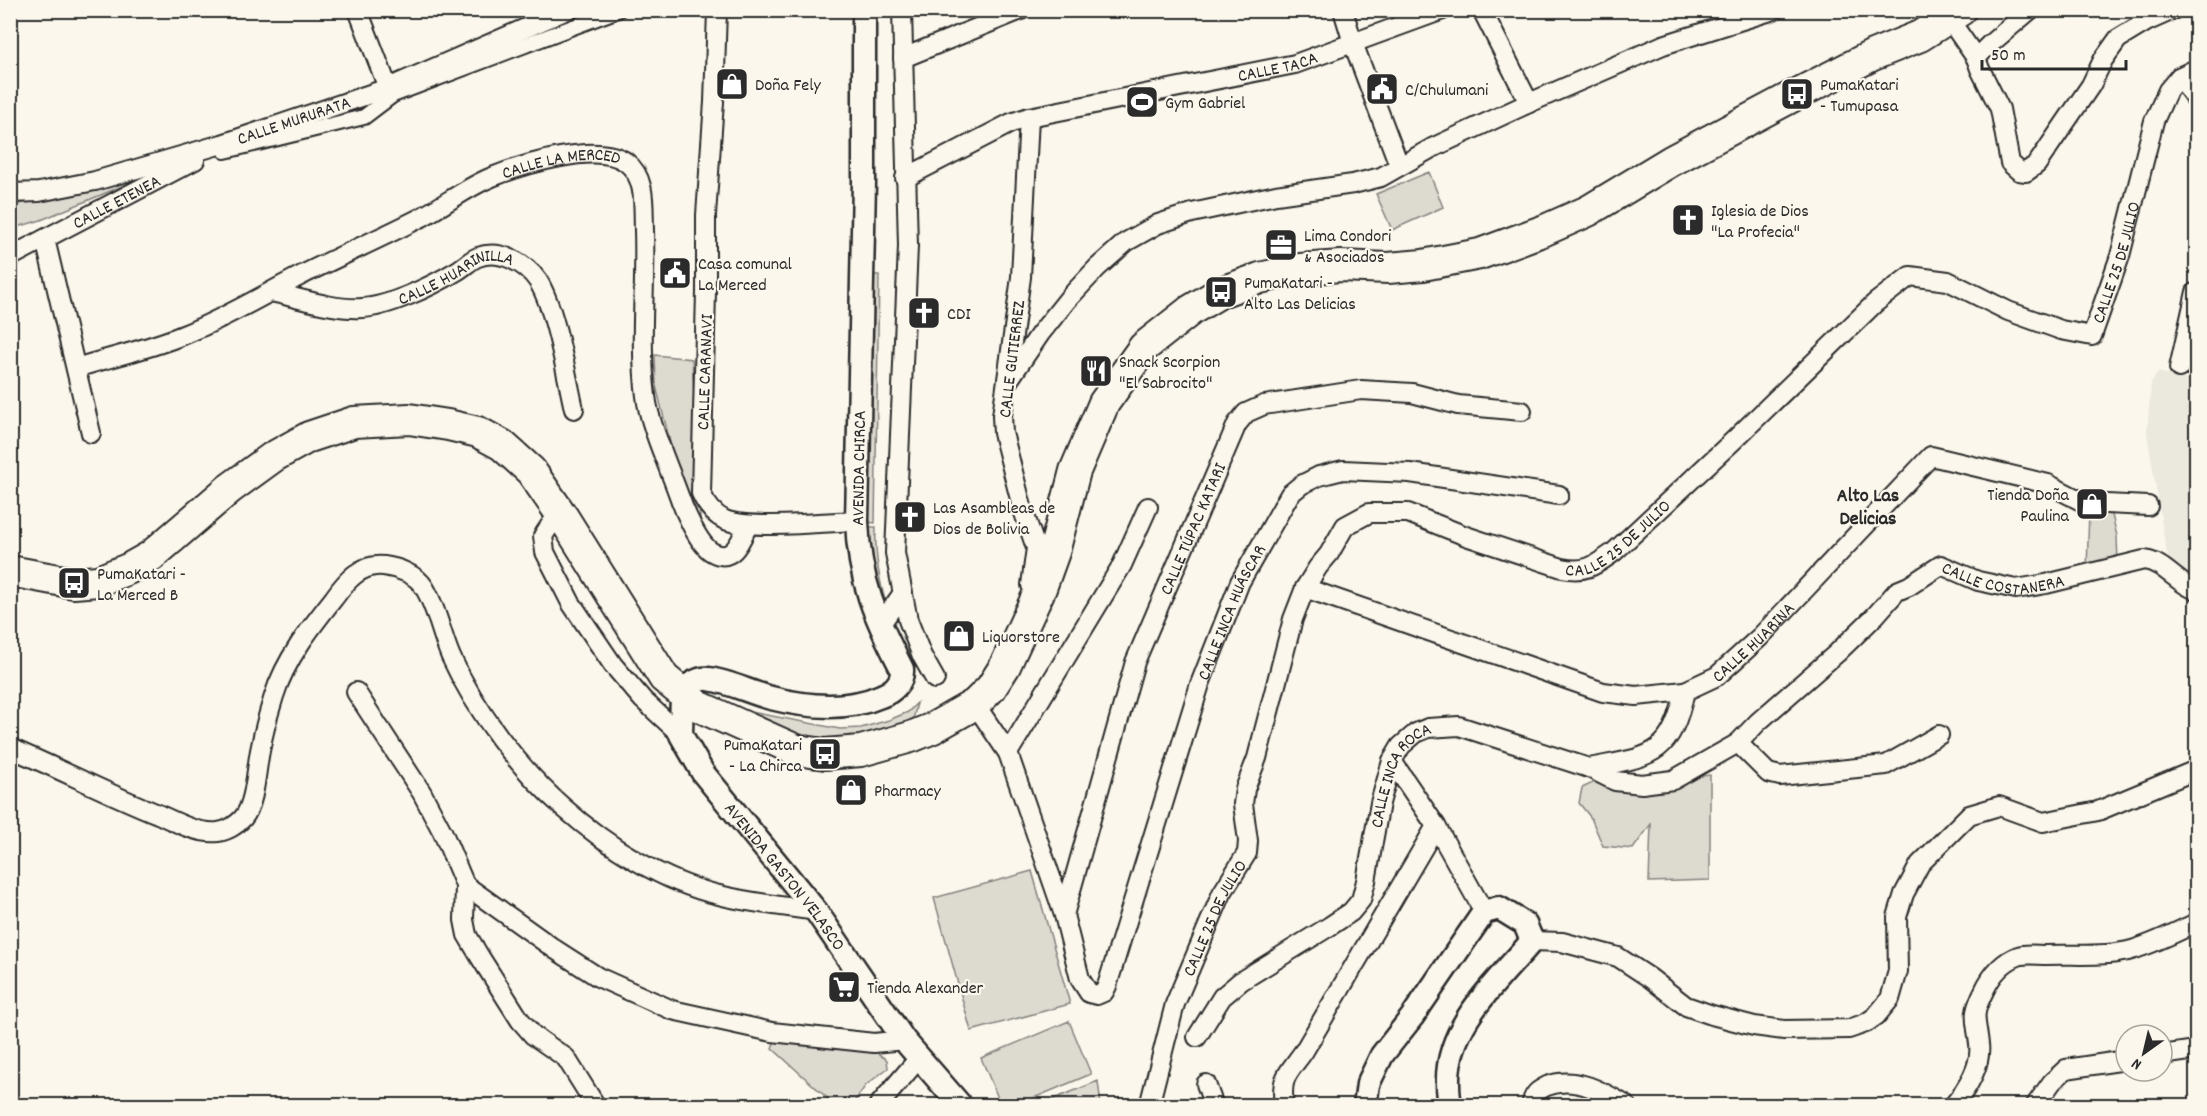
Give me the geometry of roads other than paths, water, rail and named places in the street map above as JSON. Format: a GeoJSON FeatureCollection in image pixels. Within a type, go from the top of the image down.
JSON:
{"type":"FeatureCollection","features":[{"type":"Feature","properties":{"kind":"highway"},"geometry":{"type":"LineString","coordinates":[[10,571],[74,583],[98,581],[128,569],[151,556],[229,489],[273,457],[309,437],[354,422],[410,419],[448,425],[478,432],[502,445],[531,471],[563,517],[664,678],[698,706],[796,750],[825,754],[861,751],[911,737],[933,728],[975,704],[991,688],[1005,666],[1041,588],[1054,552],[1075,471],[1104,403],[1144,347],[1191,310],[1221,292],[1300,269],[1341,266],[1388,268],[1423,265],[1480,254],[1545,230],[1588,211],[1630,183],[1752,117],[1874,56],[1920,36],[1954,15]]}},
{"type":"Feature","properties":{"kind":"street"},"geometry":{"type":"LineString","coordinates":[[358,10],[388,88]]}},
{"type":"Feature","properties":{"kind":"street","name":"CALLE MURURATA"},"geometry":{"type":"LineString","coordinates":[[10,193],[39,192],[94,182],[222,144],[388,88],[567,10]]}},
{"type":"Feature","properties":{"kind":"street"},"geometry":{"type":"LineString","coordinates":[[200,157],[364,117],[393,95],[618,10]]}},
{"type":"Feature","properties":{"kind":"street","name":"CALLE CARANAVI"},"geometry":{"type":"LineString","coordinates":[[717,10],[714,102],[706,215],[701,493],[706,505],[726,521],[748,525],[857,521]]}},
{"type":"Feature","properties":{"kind":"street","name":"AVENIDA CHIRCA"},"geometry":{"type":"LineString","coordinates":[[682,692],[689,684],[707,678],[772,698],[813,705],[843,706],[873,700],[888,693],[899,683],[903,675],[871,607],[858,556],[864,182],[864,10]]}},
{"type":"Feature","properties":{"kind":"street"},"geometry":{"type":"LineString","coordinates":[[902,10],[907,286],[895,553],[908,620],[922,656],[935,679]]}},
{"type":"Feature","properties":{"kind":"street"},"geometry":{"type":"LineString","coordinates":[[903,58],[999,15],[1021,10]]}},
{"type":"Feature","properties":{"kind":"street"},"geometry":{"type":"LineString","coordinates":[[1343,10],[1353,44],[1398,165]]}},
{"type":"Feature","properties":{"kind":"street","name":"CALLE TACA"},"geometry":{"type":"LineString","coordinates":[[905,178],[1011,123],[1029,117],[1295,64],[1443,10]]}},
{"type":"Feature","properties":{"kind":"street"},"geometry":{"type":"LineString","coordinates":[[1482,10],[1528,103]]}},
{"type":"Feature","properties":{"kind":"street"},"geometry":{"type":"LineString","coordinates":[[1008,381],[1040,334],[1097,268],[1126,242],[1158,224],[1192,213],[1276,195],[1353,184],[1381,177],[1398,165],[1528,103],[1663,45],[1773,10]]}},
{"type":"Feature","properties":{"kind":"street"},"geometry":{"type":"LineString","coordinates":[[1977,58],[2030,10]]}},
{"type":"Feature","properties":{"kind":"street"},"geometry":{"type":"LineString","coordinates":[[1954,15],[2000,109],[2010,163],[2019,171],[2026,172],[2037,164],[2078,105],[2103,60],[2118,39],[2146,21],[2173,10]]}},
{"type":"Feature","properties":{"kind":"street"},"geometry":{"type":"LineString","coordinates":[[2196,69],[2179,77],[2196,99]]}},
{"type":"Feature","properties":{"kind":"street","name":"CALLE 25 DE JULIO"},"geometry":{"type":"LineString","coordinates":[[1149,1106],[1175,1004],[1221,893],[1247,853],[1248,841],[1243,804],[1245,789],[1257,758],[1293,619],[1305,588],[1345,526],[1369,513],[1408,513],[1466,536],[1562,568],[1576,571],[1591,568],[1614,552],[1875,303],[1910,276],[1948,281],[2008,311],[2061,330],[2092,336],[2120,256],[2154,121],[2168,90],[2179,77]]}},
{"type":"Feature","properties":{"kind":"street","name":"CALLE GUTIERREZ"},"geometry":{"type":"LineString","coordinates":[[1029,117],[1021,277],[1002,416],[1003,433],[1022,507],[1036,548],[1031,585],[1041,588]]}},
{"type":"Feature","properties":{"kind":"street","name":"CALLE ETENEA"},"geometry":{"type":"LineString","coordinates":[[10,257],[222,144]]}},
{"type":"Feature","properties":{"kind":"street","name":"CALLE LA MERCED"},"geometry":{"type":"LineString","coordinates":[[76,368],[183,335],[422,217],[493,177],[575,154],[615,155],[628,163],[640,178],[645,251],[643,358],[646,400],[662,450],[683,507],[703,544],[709,550],[723,555],[731,554],[748,525]]}},
{"type":"Feature","properties":{"kind":"street"},"geometry":{"type":"LineString","coordinates":[[45,239],[91,434]]}},
{"type":"Feature","properties":{"kind":"street","name":"CALLE HUARINILLA"},"geometry":{"type":"LineString","coordinates":[[272,292],[348,308],[363,308],[429,287],[478,257],[498,255],[511,259],[524,267],[538,281],[551,312],[574,409]]}},
{"type":"Feature","properties":{"kind":"street"},"geometry":{"type":"LineString","coordinates":[[2179,368],[2196,292]]}},
{"type":"Feature","properties":{"kind":"street","name":"CALLE TÚPAC KATARI"},"geometry":{"type":"LineString","coordinates":[[1064,915],[1135,662],[1237,424],[1246,413],[1264,405],[1361,390],[1412,393],[1458,405],[1522,411]]}},
{"type":"Feature","properties":{"kind":"street","name":"CALLE HUARINA"},"geometry":{"type":"LineString","coordinates":[[1305,588],[1603,692],[1636,696],[1685,691],[1717,676],[1760,637],[1931,456],[2048,484],[2085,503],[2148,506]]}},
{"type":"Feature","properties":{"kind":"street","name":"CALLE INCA HUÁSCAR"},"geometry":{"type":"LineString","coordinates":[[1064,915],[1084,987],[1089,993],[1097,995],[1104,992],[1200,684],[1240,582],[1290,494],[1301,485],[1319,476],[1343,470],[1410,473],[1559,495]]}},
{"type":"Feature","properties":{"kind":"street"},"geometry":{"type":"LineString","coordinates":[[1008,753],[1122,565],[1148,507]]}},
{"type":"Feature","properties":{"kind":"street"},"geometry":{"type":"LineString","coordinates":[[563,517],[550,524],[543,536],[545,552],[571,603],[612,665],[643,700],[681,735]]}},
{"type":"Feature","properties":{"kind":"street","name":"CALLE COSTANERA"},"geometry":{"type":"LineString","coordinates":[[1738,743],[1758,722],[1837,653],[1897,591],[1909,586],[1941,565],[1978,581],[2016,589],[2144,560],[2154,561],[2185,587],[2196,590]]}},
{"type":"Feature","properties":{"kind":"street"},"geometry":{"type":"LineString","coordinates":[[10,748],[189,828],[214,832],[227,830],[243,818],[252,797],[261,747],[275,692],[290,660],[340,589],[360,570],[375,565],[389,567],[409,573],[423,584],[450,655],[473,699],[527,772],[564,808],[629,855],[669,878],[716,895],[816,910]]}},
{"type":"Feature","properties":{"kind":"street"},"geometry":{"type":"LineString","coordinates":[[880,625],[903,593]]}},
{"type":"Feature","properties":{"kind":"street"},"geometry":{"type":"LineString","coordinates":[[1588,768],[1642,757],[1659,749],[1673,731],[1680,715],[1685,691]]}},
{"type":"Feature","properties":{"kind":"street"},"geometry":{"type":"LineString","coordinates":[[356,692],[422,793],[443,833],[465,885],[464,920],[468,935],[480,957],[520,1020],[533,1035],[566,1058],[596,1106]]}},
{"type":"Feature","properties":{"kind":"street"},"geometry":{"type":"LineString","coordinates":[[681,735],[682,692]]}},
{"type":"Feature","properties":{"kind":"street"},"geometry":{"type":"LineString","coordinates":[[975,704],[1008,753],[1064,915]]}},
{"type":"Feature","properties":{"kind":"street","name":"CALLE INCA ROCA"},"geometry":{"type":"LineString","coordinates":[[1197,1037],[1222,997],[1234,986],[1351,912],[1361,900],[1380,803],[1392,761],[1401,746],[1416,733],[1428,728],[1459,726],[1588,768],[1615,781],[1642,784],[1673,780],[1738,743]]}},
{"type":"Feature","properties":{"kind":"street","name":"AVENIDA GASTON VELASCO"},"geometry":{"type":"LineString","coordinates":[[681,735],[703,773],[816,910],[904,1040],[961,1106]]}},
{"type":"Feature","properties":{"kind":"street"},"geometry":{"type":"LineString","coordinates":[[1738,743],[1768,773],[1780,776],[1886,765],[1939,735]]}},
{"type":"Feature","properties":{"kind":"street"},"geometry":{"type":"LineString","coordinates":[[1392,761],[1436,826],[1484,912]]}},
{"type":"Feature","properties":{"kind":"street"},"geometry":{"type":"LineString","coordinates":[[1532,941],[1562,942],[1618,957],[1686,1006],[1712,1015],[1754,1026],[1784,1030],[1849,1029],[1866,1023],[1876,1016],[1890,999],[1898,971],[1897,917],[1904,894],[1920,864],[1969,815],[1998,806],[2043,822],[2098,811],[2196,770]]}},
{"type":"Feature","properties":{"kind":"street"},"geometry":{"type":"LineString","coordinates":[[1284,1106],[1282,1091],[1284,1077],[1304,1052],[1436,826]]}},
{"type":"Feature","properties":{"kind":"street"},"geometry":{"type":"LineString","coordinates":[[465,885],[598,977],[672,1010],[772,1032],[874,1043],[904,1040]]}},
{"type":"Feature","properties":{"kind":"street"},"geometry":{"type":"LineString","coordinates":[[1365,1106],[1368,1084],[1382,1055],[1412,1017],[1484,912],[1499,908],[1514,916],[1525,924],[1532,941]]}},
{"type":"Feature","properties":{"kind":"street"},"geometry":{"type":"LineString","coordinates":[[1953,1106],[1966,1090],[1975,1068],[1980,1046],[1974,1011],[1996,971],[2007,962],[2020,955],[2107,954],[2130,950],[2196,923]]}},
{"type":"Feature","properties":{"kind":"street"},"geometry":{"type":"LineString","coordinates":[[1451,1106],[1448,1069],[1454,1045],[1472,1012],[1532,941]]}},
{"type":"Feature","properties":{"kind":"street"},"geometry":{"type":"LineString","coordinates":[[2174,1053],[2196,1050]]}},
{"type":"Feature","properties":{"kind":"street"},"geometry":{"type":"LineString","coordinates":[[878,1106],[919,1059]]}},
{"type":"Feature","properties":{"kind":"street"},"geometry":{"type":"LineString","coordinates":[[2035,1106],[2052,1082],[2066,1069],[2114,1062]]}},
{"type":"Feature","properties":{"kind":"street"},"geometry":{"type":"LineString","coordinates":[[1533,1106],[1533,1095],[1539,1089],[1553,1084],[1573,1083],[1588,1086],[1628,1106]]}},
{"type":"Feature","properties":{"kind":"street"},"geometry":{"type":"LineString","coordinates":[[1206,1084],[1214,1106]]}},
{"type":"Feature","properties":{"kind":"place","name":"Doña Fely"},"geometry":{"type":"Point","coordinates":[732,84]}},
{"type":"Feature","properties":{"kind":"place","name":"C/Chulumani"},"geometry":{"type":"Point","coordinates":[1382,89]}},
{"type":"Feature","properties":{"kind":"place","name":"PumaKatari - Tumupasa"},"geometry":{"type":"Point","coordinates":[1797,94]}},
{"type":"Feature","properties":{"kind":"place","name":"Gym Gabriel"},"geometry":{"type":"Point","coordinates":[1142,102]}},
{"type":"Feature","properties":{"kind":"place","name":"Iglesia de Dios \"La Profecia\""},"geometry":{"type":"Point","coordinates":[1688,220]}},
{"type":"Feature","properties":{"kind":"place","name":"Lima Condori & Asociados"},"geometry":{"type":"Point","coordinates":[1281,245]}},
{"type":"Feature","properties":{"kind":"place","name":"Casa comunal La Merced"},"geometry":{"type":"Point","coordinates":[675,273]}},
{"type":"Feature","properties":{"kind":"place","name":"PumaKatari - Alto Las Delicias"},"geometry":{"type":"Point","coordinates":[1221,292]}},
{"type":"Feature","properties":{"kind":"place","name":"CDI"},"geometry":{"type":"Point","coordinates":[924,313]}},
{"type":"Feature","properties":{"kind":"place","name":"Snack Scorpion \"El Sabrocito\""},"geometry":{"type":"Point","coordinates":[1096,371]}},
{"type":"Feature","properties":{"kind":"place","name":"Tienda Doña Paulina"},"geometry":{"type":"Point","coordinates":[2092,504]}},
{"type":"Feature","properties":{"kind":"place","name":"Las Asambleas de Dios de Bolivia"},"geometry":{"type":"Point","coordinates":[910,517]}},
{"type":"Feature","properties":{"kind":"place","name":"PumaKatari - La Merced B"},"geometry":{"type":"Point","coordinates":[74,583]}},
{"type":"Feature","properties":{"kind":"place","name":"Liquorstore"},"geometry":{"type":"Point","coordinates":[959,636]}},
{"type":"Feature","properties":{"kind":"place","name":"PumaKatari - La Chirca"},"geometry":{"type":"Point","coordinates":[825,754]}},
{"type":"Feature","properties":{"kind":"place","name":"Pharmacy"},"geometry":{"type":"Point","coordinates":[851,790]}},
{"type":"Feature","properties":{"kind":"place","name":"Tienda Alexander"},"geometry":{"type":"Point","coordinates":[844,987]}},
{"type":"Feature","properties":{"kind":"district","name":"Alto Las Delicias"},"geometry":{"type":"Point","coordinates":[1868,506]}}]}
